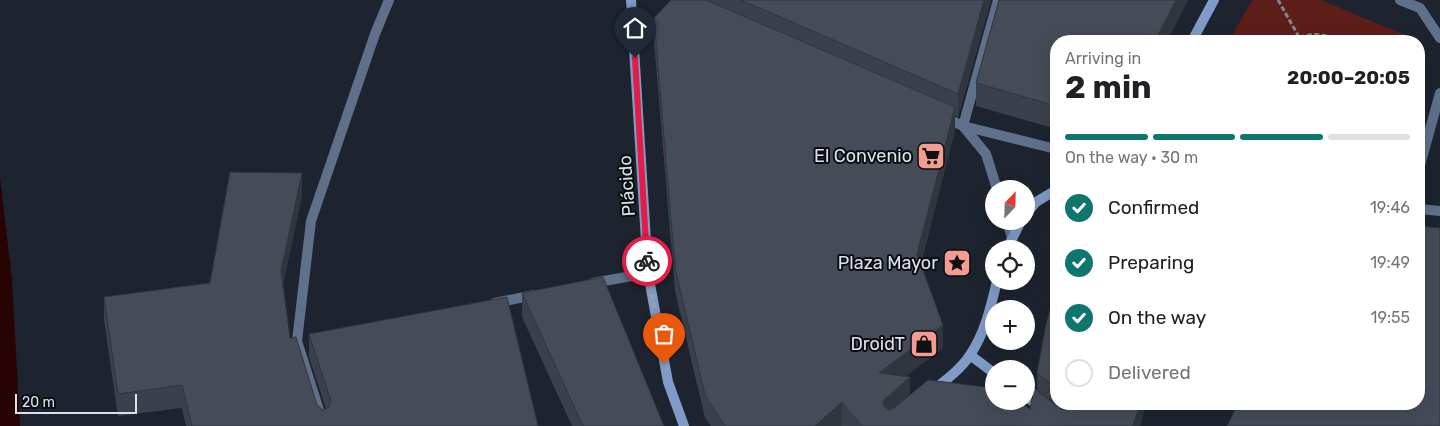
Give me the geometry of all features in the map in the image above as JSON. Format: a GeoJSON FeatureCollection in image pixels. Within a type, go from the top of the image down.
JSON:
{"type":"FeatureCollection","features":[{"type":"Feature","properties":{"kind":"street"},"geometry":{"type":"LineString","coordinates":[[324,426],[302,340],[311,221],[375,34],[389,0]]}},
{"type":"Feature","properties":{"kind":"street","name":"Plácido"},"geometry":{"type":"LineString","coordinates":[[631,0],[648,273],[668,382],[684,426]]}},
{"type":"Feature","properties":{"kind":"street"},"geometry":{"type":"LineString","coordinates":[[964,126],[998,0]]}},
{"type":"Feature","properties":{"kind":"street"},"geometry":{"type":"LineString","coordinates":[[1195,35],[1214,0]]}},
{"type":"Feature","properties":{"kind":"street"},"geometry":{"type":"LineString","coordinates":[[1400,0],[1420,8],[1440,38]]}},
{"type":"Feature","properties":{"kind":"street"},"geometry":{"type":"LineString","coordinates":[[1425,147],[1440,93]]}},
{"type":"Feature","properties":{"kind":"street"},"geometry":{"type":"LineString","coordinates":[[936,114],[964,126],[1050,148]]}},
{"type":"Feature","properties":{"kind":"street"},"geometry":{"type":"LineString","coordinates":[[964,126],[986,154],[994,180]]}},
{"type":"Feature","properties":{"kind":"street"},"geometry":{"type":"LineString","coordinates":[[1035,203],[1050,194]]}},
{"type":"Feature","properties":{"kind":"street"},"geometry":{"type":"LineString","coordinates":[[1425,210],[1440,211]]}},
{"type":"Feature","properties":{"kind":"street"},"geometry":{"type":"LineString","coordinates":[[1010,230],[1012,238]]}},
{"type":"Feature","properties":{"kind":"street"},"geometry":{"type":"LineString","coordinates":[[1012,238],[1016,230]]}},
{"type":"Feature","properties":{"kind":"street"},"geometry":{"type":"LineString","coordinates":[[580,286],[648,273]]}},
{"type":"Feature","properties":{"kind":"street"},"geometry":{"type":"LineString","coordinates":[[924,397],[952,374],[970,355],[984,325],[994,290]]}},
{"type":"Feature","properties":{"kind":"street"},"geometry":{"type":"LineString","coordinates":[[482,305],[541,294]]}},
{"type":"Feature","properties":{"kind":"street"},"geometry":{"type":"LineString","coordinates":[[970,355],[985,366]]}},
{"type":"Feature","properties":{"kind":"street"},"geometry":{"type":"LineString","coordinates":[[1035,403],[1050,414]]}},
{"type":"Feature","properties":{"kind":"path"},"geometry":{"type":"LineString","coordinates":[[1278,0],[1298,35]]}},
{"type":"Feature","properties":{"kind":"path"},"geometry":{"type":"LineString","coordinates":[[1309,35],[1322,35]]}},
{"type":"Feature","properties":{"kind":"shaded area"},"geometry":{"type":"Polygon","coordinates":[[[1252,0],[1321,0],[1405,35],[1232,35],[1252,0]]]}},
{"type":"Feature","properties":{"kind":"shaded area"},"geometry":{"type":"Polygon","coordinates":[[[0,177],[12,280],[20,426],[0,426],[0,177]]]}},
{"type":"Feature","properties":{"kind":"building"},"geometry":{"type":"Polygon","coordinates":[[[671,0],[706,0],[955,107],[917,254],[943,325],[879,373],[910,377],[884,400],[883,405],[888,410],[894,408],[928,380],[985,387],[985,410],[1035,410],[1035,389],[1050,400],[1050,410],[1138,410],[1133,426],[862,426],[842,402],[815,426],[725,426],[705,395],[675,268],[654,18],[671,0]]]}},
{"type":"Feature","properties":{"kind":"building"},"geometry":{"type":"Polygon","coordinates":[[[741,0],[984,0],[958,94],[741,0]]]}},
{"type":"Feature","properties":{"kind":"building"},"geometry":{"type":"Polygon","coordinates":[[[999,0],[1176,0],[1158,35],[1050,35],[1050,104],[976,83],[999,0]]]}},
{"type":"Feature","properties":{"kind":"building"},"geometry":{"type":"Polygon","coordinates":[[[230,172],[302,173],[281,271],[290,338],[296,337],[317,405],[323,410],[329,407],[331,401],[309,334],[507,297],[538,426],[192,426],[182,385],[118,394],[104,297],[210,283],[230,172]]]}},
{"type":"Feature","properties":{"kind":"building"},"geometry":{"type":"Polygon","coordinates":[[[1425,227],[1440,228],[1440,426],[1227,426],[1235,410],[1425,410],[1425,227]]]}},
{"type":"Feature","properties":{"kind":"building"},"geometry":{"type":"Polygon","coordinates":[[[603,277],[664,426],[583,426],[522,293],[603,277]]]}},
{"type":"Feature","properties":{"kind":"building"},"geometry":{"type":"Polygon","coordinates":[[[1050,310],[1050,383],[1037,373],[1050,310]]]}},
{"type":"Feature","properties":{"kind":"way so far"},"geometry":{"type":"LineString","coordinates":[[647,261],[664,364]]}},
{"type":"Feature","properties":{"kind":"place","name":"El Convenio"},"geometry":{"type":"Point","coordinates":[931,156]}},
{"type":"Feature","properties":{"kind":"place","name":"Plaza Mayor"},"geometry":{"type":"Point","coordinates":[957,263]}},
{"type":"Feature","properties":{"kind":"place","name":"DroidT"},"geometry":{"type":"Point","coordinates":[924,344]}},
{"type":"Feature","properties":{"kind":"route"},"geometry":{"type":"LineString","coordinates":[[635,58],[647,261]]}}]}
